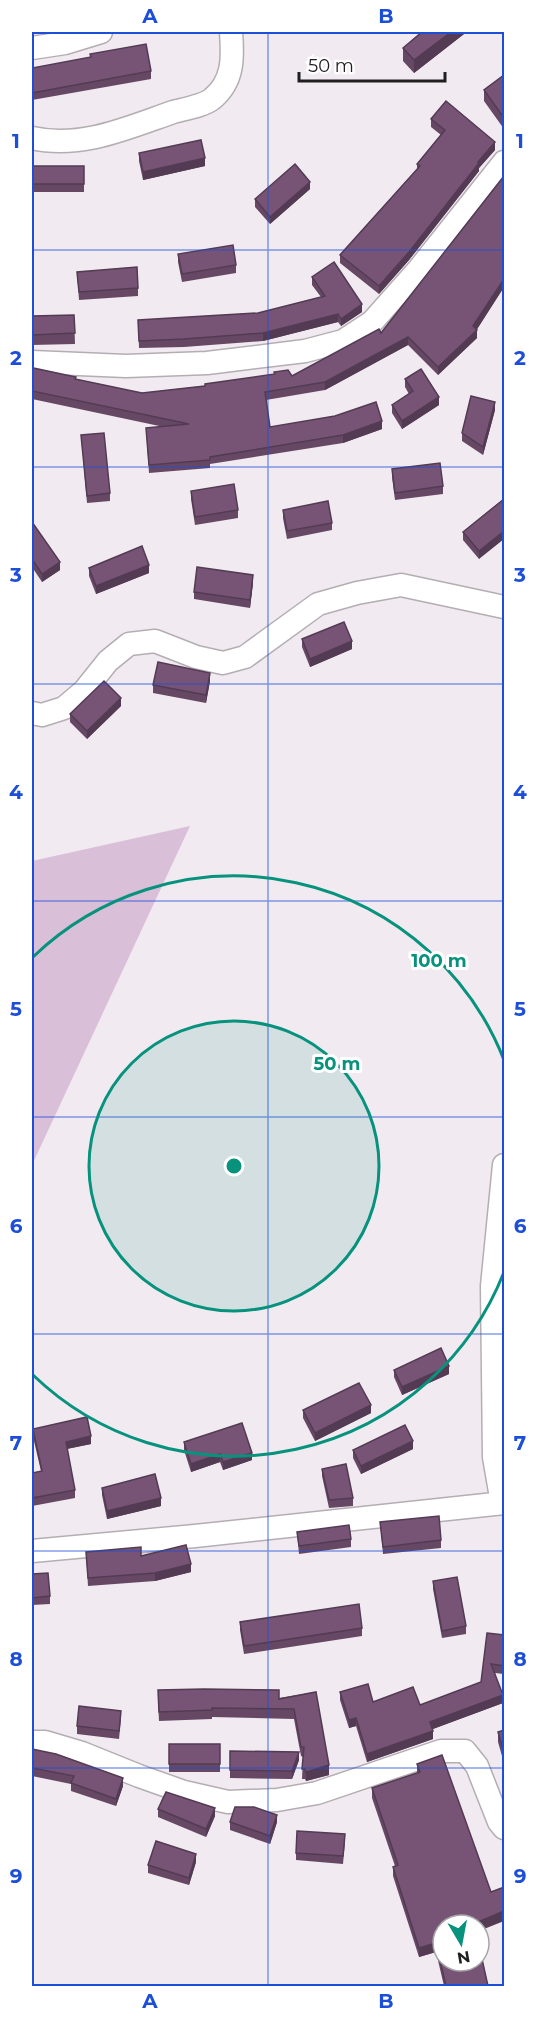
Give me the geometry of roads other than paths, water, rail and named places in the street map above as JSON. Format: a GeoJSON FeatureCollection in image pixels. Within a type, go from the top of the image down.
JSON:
{"type":"FeatureCollection","features":[{"type":"Feature","properties":{"kind":"street"},"geometry":{"type":"LineString","coordinates":[[32,48],[65,43],[101,32]]}},
{"type":"Feature","properties":{"kind":"street"},"geometry":{"type":"LineString","coordinates":[[32,138],[52,142],[93,139],[211,100],[225,83],[233,63],[231,32]]}},
{"type":"Feature","properties":{"kind":"street"},"geometry":{"type":"LineString","coordinates":[[32,362],[126,366],[207,363],[305,351],[343,341],[372,322],[419,269],[504,162]]}},
{"type":"Feature","properties":{"kind":"street"},"geometry":{"type":"LineString","coordinates":[[32,713],[42,715],[64,708],[84,691],[108,661],[129,644],[155,641],[196,657],[223,663],[245,657],[318,604],[357,593],[402,585],[504,607]]}},
{"type":"Feature","properties":{"kind":"street"},"geometry":{"type":"LineString","coordinates":[[32,1551],[503,1503],[494,1457],[492,1286],[504,1165]]}},
{"type":"Feature","properties":{"kind":"street"},"geometry":{"type":"LineString","coordinates":[[32,1742],[45,1742],[82,1753],[184,1792],[228,1802],[276,1800],[317,1792],[441,1752],[465,1751],[477,1766],[499,1822],[504,1828]]}}]}
